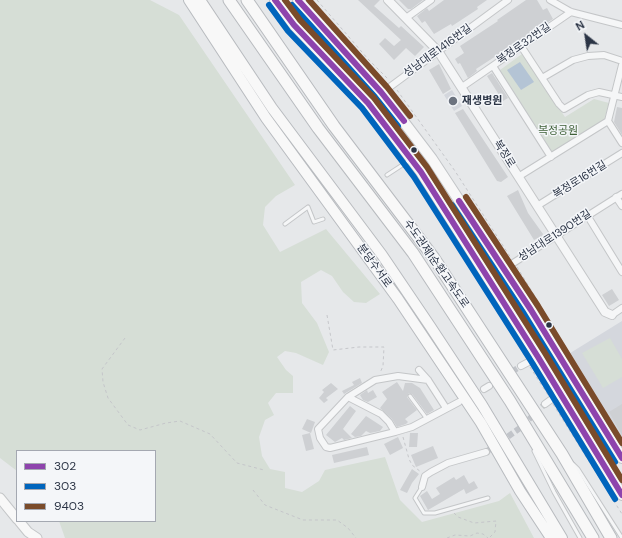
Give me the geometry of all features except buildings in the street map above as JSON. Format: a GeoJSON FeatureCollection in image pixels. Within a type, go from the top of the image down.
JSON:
{"type":"FeatureCollection","features":[{"type":"Feature","properties":{"kind":"highway","name":"수도권제1순환고속도로"},"geometry":{"type":"LineString","coordinates":[[229,0],[318,128],[413,253],[510,401],[592,538]]}},
{"type":"Feature","properties":{"kind":"highway","name":"수도권제1순환고속도로"},"geometry":{"type":"LineString","coordinates":[[247,0],[334,126],[434,258],[562,454],[611,538]]}},
{"type":"Feature","properties":{"kind":"main road"},"geometry":{"type":"LineString","coordinates":[[276,0],[294,25],[368,103],[408,162],[421,172],[522,331],[622,495]]}},
{"type":"Feature","properties":{"kind":"main road"},"geometry":{"type":"LineString","coordinates":[[298,0],[381,92],[432,159],[538,321],[622,458]]}},
{"type":"Feature","properties":{"kind":"main road","name":"분당수서로"},"geometry":{"type":"LineString","coordinates":[[194,2],[266,118],[407,312],[481,423],[551,538]]}},
{"type":"Feature","properties":{"kind":"main road","name":"분당수서로"},"geometry":{"type":"LineString","coordinates":[[194,2],[382,255],[482,405],[562,538]]}},
{"type":"Feature","properties":{"kind":"main road"},"geometry":{"type":"LineString","coordinates":[[507,308],[523,298]]}},
{"type":"Feature","properties":{"kind":"main road"},"geometry":{"type":"LineString","coordinates":[[522,331],[538,321]]}},
{"type":"Feature","properties":{"kind":"main road"},"geometry":{"type":"LineString","coordinates":[[0,498],[16,518]]}},
{"type":"Feature","properties":{"kind":"main road"},"geometry":{"type":"LineString","coordinates":[[20,522],[28,532],[37,538]]}},
{"type":"Feature","properties":{"kind":"street","name":"복정로"},"geometry":{"type":"LineString","coordinates":[[388,0],[438,50],[605,312],[612,315]]}},
{"type":"Feature","properties":{"kind":"street"},"geometry":{"type":"LineString","coordinates":[[406,18],[431,0]]}},
{"type":"Feature","properties":{"kind":"street","name":"성남대로1416번길"},"geometry":{"type":"LineString","coordinates":[[368,103],[438,50],[508,0]]}},
{"type":"Feature","properties":{"kind":"street"},"geometry":{"type":"LineString","coordinates":[[550,0],[571,12],[622,25]]}},
{"type":"Feature","properties":{"kind":"street","name":"복정로32번길"},"geometry":{"type":"LineString","coordinates":[[462,87],[571,12]]}},
{"type":"Feature","properties":{"kind":"street"},"geometry":{"type":"LineString","coordinates":[[522,46],[564,109],[588,95],[599,92],[622,97]]}},
{"type":"Feature","properties":{"kind":"street"},"geometry":{"type":"LineString","coordinates":[[542,78],[573,60],[588,56],[604,55],[622,61]]}},
{"type":"Feature","properties":{"kind":"street"},"geometry":{"type":"LineString","coordinates":[[518,177],[608,120],[622,65]]}},
{"type":"Feature","properties":{"kind":"street","name":"복정로32번길"},"geometry":{"type":"LineString","coordinates":[[493,66],[551,157]]}},
{"type":"Feature","properties":{"kind":"street"},"geometry":{"type":"LineString","coordinates":[[608,120],[622,143]]}},
{"type":"Feature","properties":{"kind":"street","name":"복정로16번길"},"geometry":{"type":"LineString","coordinates":[[537,206],[622,153]]}},
{"type":"Feature","properties":{"kind":"street"},"geometry":{"type":"LineString","coordinates":[[619,195],[622,206]]}},
{"type":"Feature","properties":{"kind":"street","name":"성남대로1390번길"},"geometry":{"type":"LineString","coordinates":[[488,279],[587,214],[619,195]]}},
{"type":"Feature","properties":{"kind":"street"},"geometry":{"type":"LineString","coordinates":[[587,214],[622,272]]}},
{"type":"Feature","properties":{"kind":"street"},"geometry":{"type":"LineString","coordinates":[[612,315],[622,308]]}},
{"type":"Feature","properties":{"kind":"street"},"geometry":{"type":"LineString","coordinates":[[521,366],[538,357]]}},
{"type":"Feature","properties":{"kind":"street"},"geometry":{"type":"LineString","coordinates":[[419,370],[428,380],[446,408]]}},
{"type":"Feature","properties":{"kind":"street"},"geometry":{"type":"LineString","coordinates":[[428,380],[398,376],[376,380],[348,397],[318,429],[320,438],[326,447],[330,448],[398,431],[412,427],[459,402]]}},
{"type":"Feature","properties":{"kind":"street"},"geometry":{"type":"LineString","coordinates":[[545,404],[560,393]]}},
{"type":"Feature","properties":{"kind":"street"},"geometry":{"type":"LineString","coordinates":[[348,397],[381,414],[398,431]]}},
{"type":"Feature","properties":{"kind":"street"},"geometry":{"type":"LineString","coordinates":[[422,487],[426,476],[448,463],[486,452]]}},
{"type":"Feature","properties":{"kind":"lane"},"geometry":{"type":"LineString","coordinates":[[387,175],[408,162]]}},
{"type":"Feature","properties":{"kind":"lane"},"geometry":{"type":"LineString","coordinates":[[285,224],[308,207],[314,222],[323,219]]}},
{"type":"Feature","properties":{"kind":"lane"},"geometry":{"type":"LineString","coordinates":[[410,396],[427,419]]}},
{"type":"Feature","properties":{"kind":"lane"},"geometry":{"type":"LineString","coordinates":[[510,401],[554,492],[580,538]]}},
{"type":"Feature","properties":{"kind":"lane"},"geometry":{"type":"LineString","coordinates":[[562,454],[578,469],[622,538]]}},
{"type":"Feature","properties":{"kind":"lane"},"geometry":{"type":"LineString","coordinates":[[422,487],[415,498],[424,513],[434,513],[448,510],[488,498]]}},
{"type":"Feature","properties":{"kind":"path"},"geometry":{"type":"LineString","coordinates":[[408,162],[477,277]]}},
{"type":"Feature","properties":{"kind":"path"},"geometry":{"type":"LineString","coordinates":[[327,315],[333,350],[359,347],[384,347],[383,366],[376,380]]}},
{"type":"Feature","properties":{"kind":"path"},"geometry":{"type":"LineString","coordinates":[[506,321],[527,363],[622,514]]}},
{"type":"Feature","properties":{"kind":"path"},"geometry":{"type":"LineString","coordinates":[[124,338],[102,369],[102,382],[108,398],[128,425],[140,430],[180,421],[210,434],[237,463],[264,470]]}},
{"type":"Feature","properties":{"kind":"path"},"geometry":{"type":"LineString","coordinates":[[398,431],[412,465],[426,476]]}},
{"type":"Feature","properties":{"kind":"path"},"geometry":{"type":"LineString","coordinates":[[253,490],[265,505],[303,520],[337,520],[348,528],[356,538]]}},
{"type":"Feature","properties":{"kind":"path"},"geometry":{"type":"LineString","coordinates":[[447,538],[455,535],[470,536],[477,533],[483,534],[489,538],[495,532],[496,521],[474,523],[458,517],[452,511],[448,510]]}},
{"type":"Feature","properties":{"kind":"shaded area","name":"재생병원"},"geometry":{"type":"Polygon","coordinates":[[[452,90],[462,106],[454,111],[444,95],[452,90]]]}},
{"type":"Feature","properties":{"kind":"shaded area"},"geometry":{"type":"Polygon","coordinates":[[[622,321],[622,445],[567,355],[622,321]]]}},
{"type":"Feature","properties":{"kind":"green space"},"geometry":{"type":"Polygon","coordinates":[[[0,0],[150,0],[179,15],[295,185],[276,196],[265,207],[263,225],[280,252],[326,229],[380,294],[366,303],[354,302],[343,292],[332,276],[321,270],[301,282],[302,303],[317,323],[329,352],[323,365],[296,353],[285,351],[277,357],[286,370],[293,376],[293,393],[276,393],[268,403],[274,415],[265,420],[259,437],[262,456],[270,469],[285,472],[285,488],[302,492],[319,481],[325,470],[385,457],[400,500],[422,522],[499,501],[510,493],[534,538],[65,538],[59,522],[156,522],[156,450],[16,450],[16,470],[0,458],[0,0]]]}},
{"type":"Feature","properties":{"kind":"green space","name":"복정공원"},"geometry":{"type":"Polygon","coordinates":[[[522,54],[565,117],[594,99],[609,103],[604,121],[553,153],[500,70],[522,54]]]}},
{"type":"Feature","properties":{"kind":"green space"},"geometry":{"type":"Polygon","coordinates":[[[610,338],[622,359],[622,377],[603,388],[582,353],[610,338]]]}},
{"type":"Feature","properties":{"kind":"water"},"geometry":{"type":"Polygon","coordinates":[[[520,62],[534,82],[521,90],[507,70],[520,62]]]}},
{"type":"Feature","properties":{"kind":"tunnel"},"geometry":{"type":"LineString","coordinates":[[489,386],[521,366]]}},
{"type":"Feature","properties":{"kind":"tunnel"},"geometry":{"type":"LineString","coordinates":[[486,452],[520,428],[545,404]]}},
{"type":"Feature","properties":{"kind":"transit line","name":"302"},"geometry":{"type":"LineString","coordinates":[[275,0],[294,25],[368,103],[421,172],[538,357],[622,495]]}},
{"type":"Feature","properties":{"kind":"transit line","name":"9403"},"geometry":{"type":"LineString","coordinates":[[285,0],[300,20],[374,98],[427,167],[545,353],[622,480]]}},
{"type":"Feature","properties":{"kind":"transit line","name":"302"},"geometry":{"type":"LineString","coordinates":[[298,0],[381,92],[404,121]]}},
{"type":"Feature","properties":{"kind":"transit line","name":"9403"},"geometry":{"type":"LineString","coordinates":[[309,0],[387,87],[410,116]]}},
{"type":"Feature","properties":{"kind":"transit line","name":"303"},"geometry":{"type":"LineString","coordinates":[[269,5],[288,31],[362,108],[414,177],[531,361],[615,499]]}},
{"type":"Feature","properties":{"kind":"transit line","name":"303"},"geometry":{"type":"LineString","coordinates":[[292,5],[375,97],[398,126]]}},
{"type":"Feature","properties":{"kind":"transit line","name":"9403"},"geometry":{"type":"LineString","coordinates":[[466,197],[538,306],[622,443]]}},
{"type":"Feature","properties":{"kind":"transit line","name":"302"},"geometry":{"type":"LineString","coordinates":[[459,201],[531,310],[622,458]]}},
{"type":"Feature","properties":{"kind":"transit line","name":"303"},"geometry":{"type":"LineString","coordinates":[[452,205],[524,314],[615,462]]}},
{"type":"Feature","properties":{"kind":"place","name":"재생병원"},"geometry":{"type":"Point","coordinates":[453,101]}}]}
